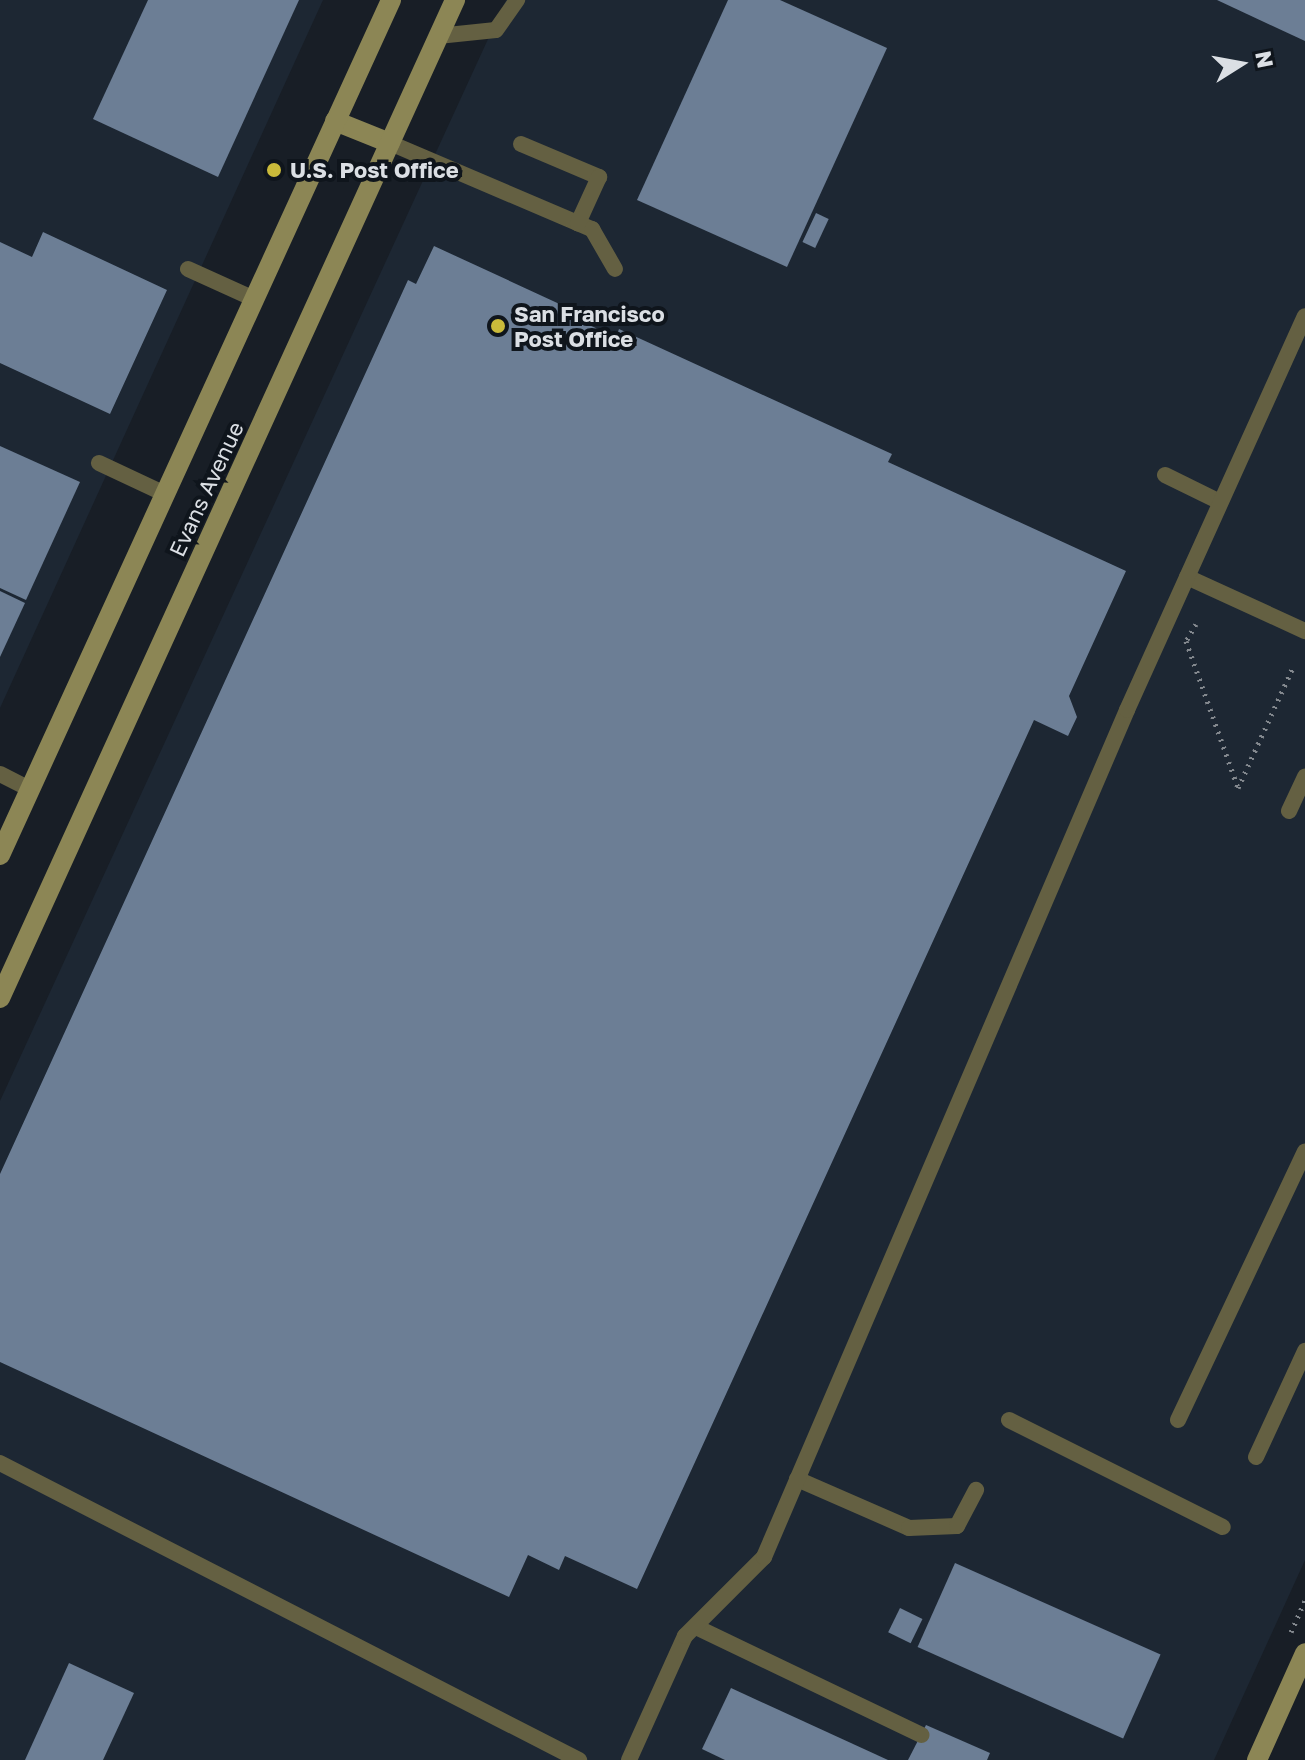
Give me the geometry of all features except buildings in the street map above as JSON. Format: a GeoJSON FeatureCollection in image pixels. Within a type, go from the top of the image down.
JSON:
{"type":"FeatureCollection","features":[{"type":"Feature","properties":{"kind":"main road","name":"Evans Avenue"},"geometry":{"type":"LineString","coordinates":[[0,855],[391,0]]}},
{"type":"Feature","properties":{"kind":"main road","name":"Evans Avenue"},"geometry":{"type":"LineString","coordinates":[[0,998],[455,0]]}},
{"type":"Feature","properties":{"kind":"main road"},"geometry":{"type":"LineString","coordinates":[[335,121],[390,143]]}},
{"type":"Feature","properties":{"kind":"main road"},"geometry":{"type":"LineString","coordinates":[[1257,1760],[1305,1653]]}},
{"type":"Feature","properties":{"kind":"lane"},"geometry":{"type":"LineString","coordinates":[[438,36],[496,30],[508,20],[517,0]]}},
{"type":"Feature","properties":{"kind":"lane"},"geometry":{"type":"LineString","coordinates":[[390,143],[600,235],[615,269]]}},
{"type":"Feature","properties":{"kind":"lane"},"geometry":{"type":"LineString","coordinates":[[521,144],[599,177],[578,223]]}},
{"type":"Feature","properties":{"kind":"lane"},"geometry":{"type":"LineString","coordinates":[[188,269],[254,299]]}},
{"type":"Feature","properties":{"kind":"lane"},"geometry":{"type":"LineString","coordinates":[[629,1760],[685,1636],[764,1557],[1187,577],[1305,316]]}},
{"type":"Feature","properties":{"kind":"lane"},"geometry":{"type":"LineString","coordinates":[[99,463],[165,494]]}},
{"type":"Feature","properties":{"kind":"lane"},"geometry":{"type":"LineString","coordinates":[[1165,475],[1220,502]]}},
{"type":"Feature","properties":{"kind":"lane"},"geometry":{"type":"LineString","coordinates":[[1187,577],[1305,631]]}},
{"type":"Feature","properties":{"kind":"lane"},"geometry":{"type":"LineString","coordinates":[[0,774],[30,789]]}},
{"type":"Feature","properties":{"kind":"lane"},"geometry":{"type":"LineString","coordinates":[[1289,811],[1305,776]]}},
{"type":"Feature","properties":{"kind":"lane"},"geometry":{"type":"LineString","coordinates":[[1178,1420],[1299,1178],[1305,1151]]}},
{"type":"Feature","properties":{"kind":"lane"},"geometry":{"type":"LineString","coordinates":[[1256,1457],[1305,1351]]}},
{"type":"Feature","properties":{"kind":"lane"},"geometry":{"type":"LineString","coordinates":[[1009,1420],[1223,1527]]}},
{"type":"Feature","properties":{"kind":"lane"},"geometry":{"type":"LineString","coordinates":[[0,1463],[579,1760]]}},
{"type":"Feature","properties":{"kind":"lane"},"geometry":{"type":"LineString","coordinates":[[797,1479],[909,1528],[957,1526],[976,1490]]}},
{"type":"Feature","properties":{"kind":"lane"},"geometry":{"type":"LineString","coordinates":[[696,1627],[921,1735]]}},
{"type":"Feature","properties":{"kind":"path"},"geometry":{"type":"LineString","coordinates":[[1196,624],[1186,641],[1238,788],[1294,665]]}},
{"type":"Feature","properties":{"kind":"shaded area"},"geometry":{"type":"Polygon","coordinates":[[[0,0],[323,0],[0,708],[0,0]]]}},
{"type":"Feature","properties":{"kind":"shaded area"},"geometry":{"type":"Polygon","coordinates":[[[506,0],[1305,0],[1305,1560],[1214,1760],[0,1760],[0,1101],[506,0]]]}},
{"type":"Feature","properties":{"kind":"place","name":"U.S. Post Office"},"geometry":{"type":"Point","coordinates":[274,170]}},
{"type":"Feature","properties":{"kind":"place","name":"San Francisco Post Office"},"geometry":{"type":"Point","coordinates":[498,326]}}]}
